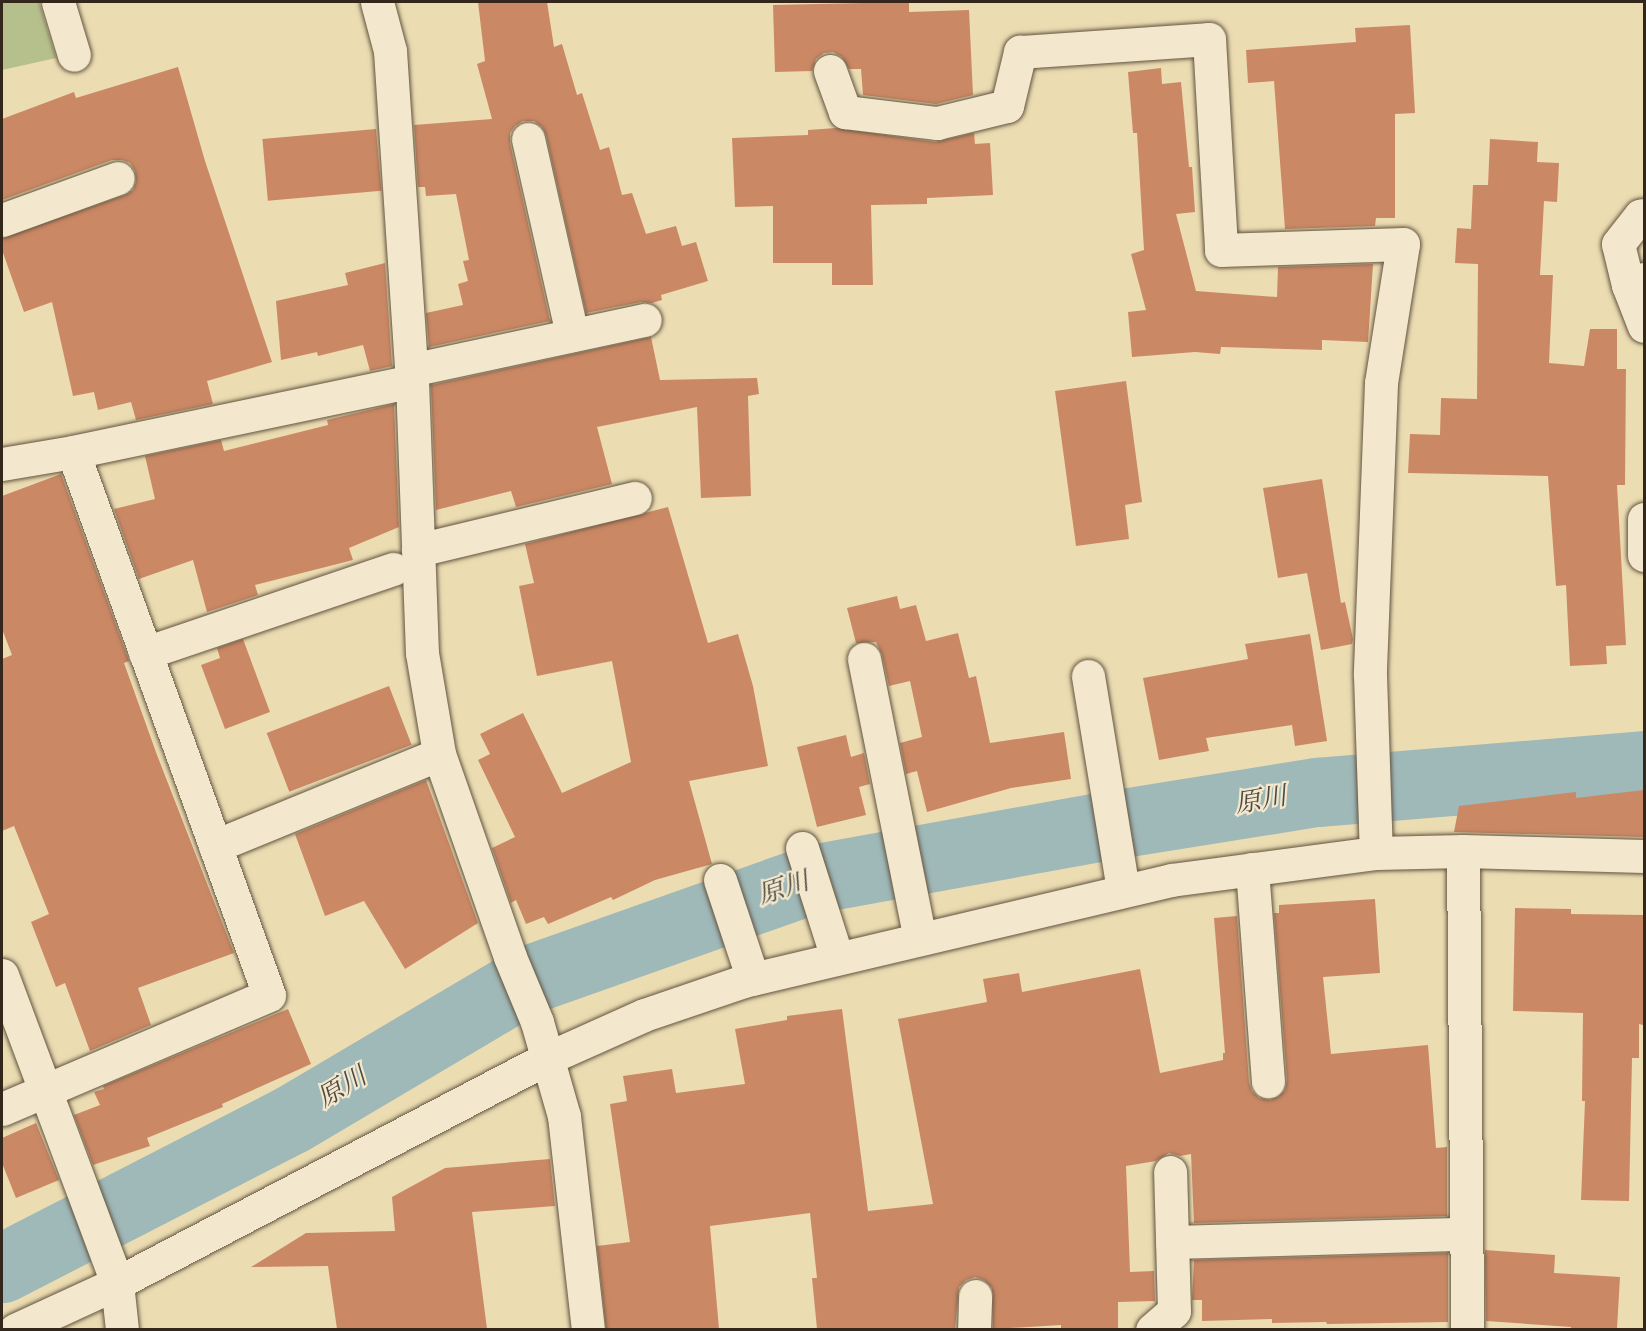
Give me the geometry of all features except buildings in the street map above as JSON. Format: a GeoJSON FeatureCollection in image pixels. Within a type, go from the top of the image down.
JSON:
{"type":"FeatureCollection","features":[{"type":"Feature","properties":{"kind":"street"},"geometry":{"type":"LineString","coordinates":[[58,2],[74,55]]}},
{"type":"Feature","properties":{"kind":"street"},"geometry":{"type":"LineString","coordinates":[[377,2],[390,51],[411,376],[406,560],[439,754],[510,957],[537,1022],[564,1116],[588,1329]]}},
{"type":"Feature","properties":{"kind":"street"},"geometry":{"type":"LineString","coordinates":[[830,71],[845,112],[937,123],[1007,106],[1020,52],[1209,39],[1221,250],[1403,244],[1381,383],[1370,675],[1376,853]]}},
{"type":"Feature","properties":{"kind":"street"},"geometry":{"type":"LineString","coordinates":[[528,139],[572,335]]}},
{"type":"Feature","properties":{"kind":"street"},"geometry":{"type":"LineString","coordinates":[[2,220],[118,178]]}},
{"type":"Feature","properties":{"kind":"street"},"geometry":{"type":"LineString","coordinates":[[1644,215],[1640,216],[1618,244],[1636,282],[1644,326]]}},
{"type":"Feature","properties":{"kind":"street"},"geometry":{"type":"LineString","coordinates":[[2,464],[73,452],[411,376],[572,335],[645,320]]}},
{"type":"Feature","properties":{"kind":"street"},"geometry":{"type":"LineString","coordinates":[[2,1108],[268,995],[73,452]]}},
{"type":"Feature","properties":{"kind":"street"},"geometry":{"type":"LineString","coordinates":[[146,653],[406,560],[635,498]]}},
{"type":"Feature","properties":{"kind":"street"},"geometry":{"type":"LineString","coordinates":[[1644,519],[1644,555]]}},
{"type":"Feature","properties":{"kind":"street"},"geometry":{"type":"LineString","coordinates":[[864,659],[900,828],[920,938]]}},
{"type":"Feature","properties":{"kind":"street"},"geometry":{"type":"LineString","coordinates":[[1088,676],[1120,880]]}},
{"type":"Feature","properties":{"kind":"street"},"geometry":{"type":"LineString","coordinates":[[215,846],[439,754]]}},
{"type":"Feature","properties":{"kind":"street"},"geometry":{"type":"LineString","coordinates":[[802,848],[833,944]]}},
{"type":"Feature","properties":{"kind":"street"},"geometry":{"type":"LineString","coordinates":[[1463,851],[1467,1329]]}},
{"type":"Feature","properties":{"kind":"street"},"geometry":{"type":"LineString","coordinates":[[15,1329],[117,1283],[548,1058],[644,1015],[753,979],[833,944],[920,938],[1120,880],[1171,880],[1376,853],[1463,851],[1644,856]]}},
{"type":"Feature","properties":{"kind":"street"},"geometry":{"type":"LineString","coordinates":[[1252,869],[1269,1081]]}},
{"type":"Feature","properties":{"kind":"street"},"geometry":{"type":"LineString","coordinates":[[720,880],[753,979]]}},
{"type":"Feature","properties":{"kind":"street"},"geometry":{"type":"LineString","coordinates":[[2,975],[117,1283],[122,1329]]}},
{"type":"Feature","properties":{"kind":"street"},"geometry":{"type":"LineString","coordinates":[[1152,1329],[1174,1311],[1170,1172]]}},
{"type":"Feature","properties":{"kind":"street"},"geometry":{"type":"LineString","coordinates":[[1172,1242],[1466,1234]]}},
{"type":"Feature","properties":{"kind":"street"},"geometry":{"type":"LineString","coordinates":[[974,1329],[975,1296]]}},
{"type":"Feature","properties":{"kind":"green space"},"geometry":{"type":"Polygon","coordinates":[[[2,2],[39,2],[56,58],[2,70],[2,2]]]}},
{"type":"Feature","properties":{"kind":"waterway","name":"原川"},"geometry":{"type":"LineString","coordinates":[[2,1268],[292,1119],[527,980],[812,879],[1110,825],[1317,792],[1644,765]]}}]}
